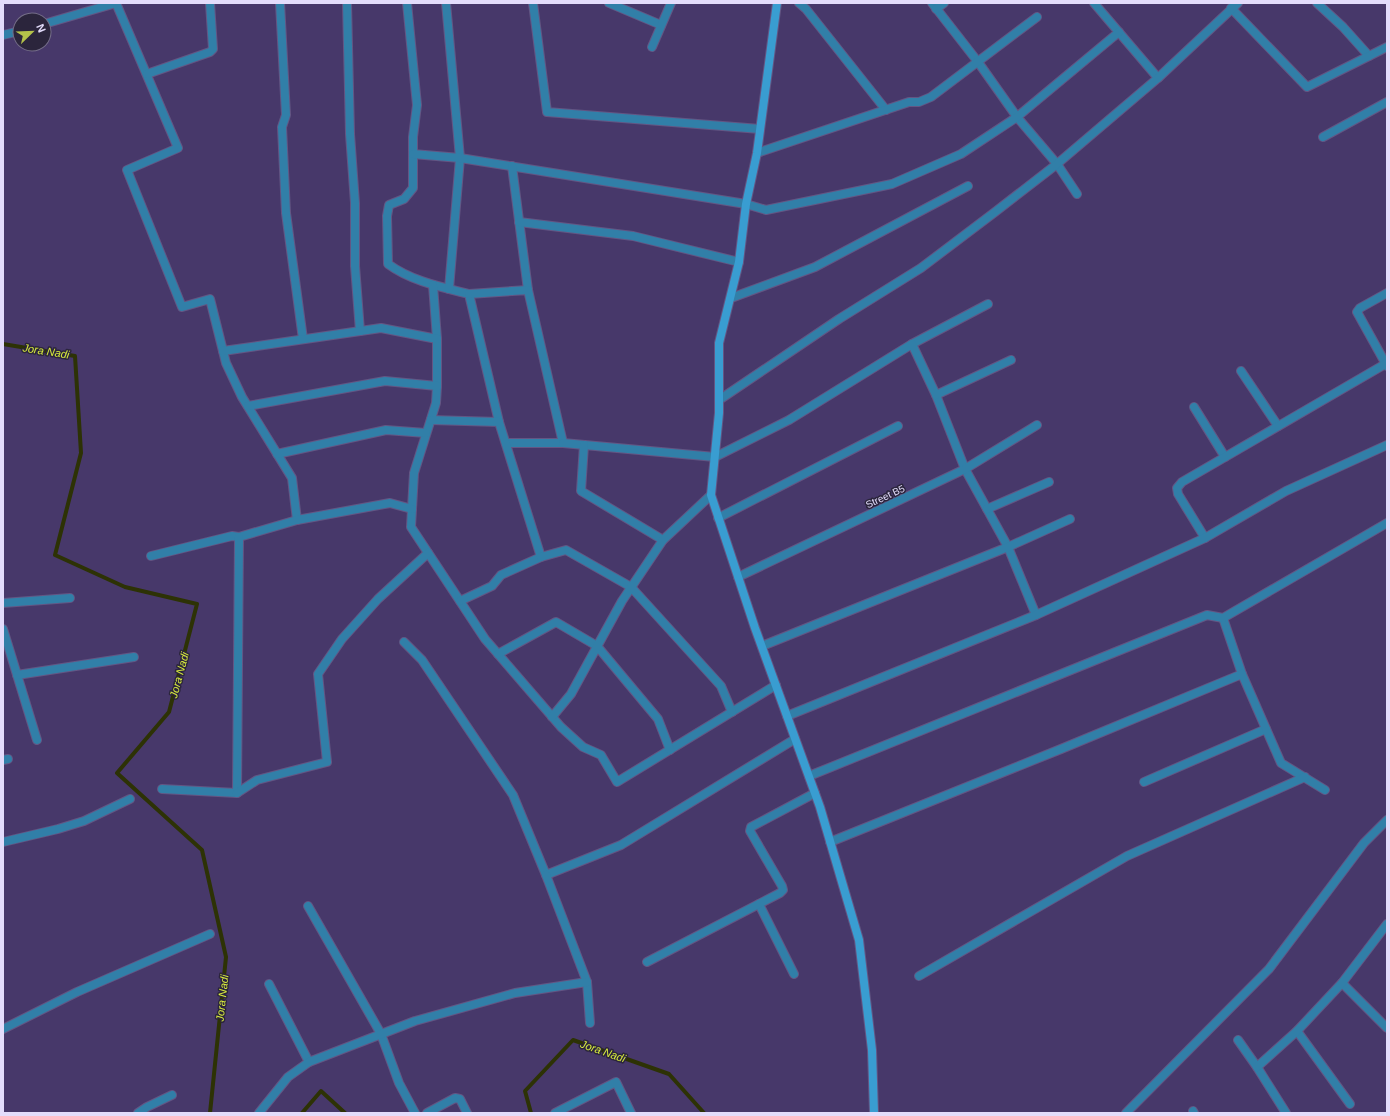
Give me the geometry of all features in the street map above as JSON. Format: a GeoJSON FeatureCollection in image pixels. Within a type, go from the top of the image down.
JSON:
{"type":"FeatureCollection","features":[{"type":"Feature","properties":{"kind":"street"},"geometry":{"type":"LineString","coordinates":[[147,74],[210,52],[213,49],[210,3]]}},
{"type":"Feature","properties":{"kind":"street"},"geometry":{"type":"LineString","coordinates":[[280,3],[286,115],[282,127],[286,213],[302,340]]}},
{"type":"Feature","properties":{"kind":"street"},"geometry":{"type":"LineString","coordinates":[[347,3],[350,134],[355,203],[355,266],[360,331]]}},
{"type":"Feature","properties":{"kind":"street"},"geometry":{"type":"LineString","coordinates":[[407,3],[417,105],[413,137],[414,188],[404,199],[389,206],[387,216],[388,264],[401,272],[433,285],[469,294],[528,290]]}},
{"type":"Feature","properties":{"kind":"street"},"geometry":{"type":"LineString","coordinates":[[446,3],[460,158],[449,289]]}},
{"type":"Feature","properties":{"kind":"street"},"geometry":{"type":"LineString","coordinates":[[533,3],[547,112],[760,129]]}},
{"type":"Feature","properties":{"kind":"street"},"geometry":{"type":"LineString","coordinates":[[609,3],[661,25]]}},
{"type":"Feature","properties":{"kind":"street"},"geometry":{"type":"LineString","coordinates":[[652,47],[671,3]]}},
{"type":"Feature","properties":{"kind":"street"},"geometry":{"type":"LineString","coordinates":[[777,3],[760,129],[746,204],[739,262],[719,343],[719,400],[711,495],[762,646],[815,792],[859,940],[872,1050],[874,1113]]}},
{"type":"Feature","properties":{"kind":"street"},"geometry":{"type":"LineString","coordinates":[[799,3],[806,9],[886,110]]}},
{"type":"Feature","properties":{"kind":"street"},"geometry":{"type":"LineString","coordinates":[[944,3],[934,6],[978,62],[1017,117],[1057,164],[1078,194]]}},
{"type":"Feature","properties":{"kind":"street"},"geometry":{"type":"LineString","coordinates":[[1094,3],[1158,78]]}},
{"type":"Feature","properties":{"kind":"street"},"geometry":{"type":"LineString","coordinates":[[1317,3],[1343,27],[1369,56]]}},
{"type":"Feature","properties":{"kind":"street"},"geometry":{"type":"LineString","coordinates":[[52,22],[116,4],[178,148],[127,170],[182,307],[210,299],[226,363],[242,397],[292,478],[297,520]]}},
{"type":"Feature","properties":{"kind":"street"},"geometry":{"type":"LineString","coordinates":[[719,400],[839,319],[921,268],[1057,164],[1158,78],[1235,6],[1307,87],[1387,47]]}},
{"type":"Feature","properties":{"kind":"street"},"geometry":{"type":"LineString","coordinates":[[756,153],[909,102],[919,102],[931,97],[1037,17]]}},
{"type":"Feature","properties":{"kind":"street"},"geometry":{"type":"LineString","coordinates":[[413,154],[460,158],[512,166],[746,204],[766,210],[892,184],[961,154],[1017,117],[1118,32]]}},
{"type":"Feature","properties":{"kind":"street"},"geometry":{"type":"LineString","coordinates":[[1323,137],[1387,102]]}},
{"type":"Feature","properties":{"kind":"street"},"geometry":{"type":"LineString","coordinates":[[512,166],[528,290],[564,443]]}},
{"type":"Feature","properties":{"kind":"street"},"geometry":{"type":"LineString","coordinates":[[731,298],[815,267],[968,186]]}},
{"type":"Feature","properties":{"kind":"street"},"geometry":{"type":"LineString","coordinates":[[519,222],[633,236],[739,262]]}},
{"type":"Feature","properties":{"kind":"street"},"geometry":{"type":"LineString","coordinates":[[433,285],[437,339],[436,403],[414,473],[411,526],[485,639],[561,727],[583,748],[601,755],[617,782],[776,685]]}},
{"type":"Feature","properties":{"kind":"street"},"geometry":{"type":"LineString","coordinates":[[1205,538],[1178,494],[1177,488],[1182,482],[1387,364],[1357,312],[1360,308],[1387,293]]}},
{"type":"Feature","properties":{"kind":"street"},"geometry":{"type":"LineString","coordinates":[[469,294],[499,422],[541,557]]}},
{"type":"Feature","properties":{"kind":"street"},"geometry":{"type":"LineString","coordinates":[[506,443],[564,443],[714,457],[789,420],[912,344],[988,304]]}},
{"type":"Feature","properties":{"kind":"street"},"geometry":{"type":"LineString","coordinates":[[223,351],[381,328],[437,339]]}},
{"type":"Feature","properties":{"kind":"street"},"geometry":{"type":"LineString","coordinates":[[912,344],[936,395],[965,469],[1008,547],[1036,615]]}},
{"type":"Feature","properties":{"kind":"street"},"geometry":{"type":"LineString","coordinates":[[936,395],[1011,360]]}},
{"type":"Feature","properties":{"kind":"street"},"geometry":{"type":"LineString","coordinates":[[1241,371],[1278,426]]}},
{"type":"Feature","properties":{"kind":"street"},"geometry":{"type":"LineString","coordinates":[[248,406],[385,381],[437,386]]}},
{"type":"Feature","properties":{"kind":"street"},"geometry":{"type":"LineString","coordinates":[[1194,407],[1225,457]]}},
{"type":"Feature","properties":{"kind":"street"},"geometry":{"type":"LineString","coordinates":[[430,420],[499,422]]}},
{"type":"Feature","properties":{"kind":"street","name":"Street B5"},"geometry":{"type":"LineString","coordinates":[[738,577],[965,469],[1038,425]]}},
{"type":"Feature","properties":{"kind":"street"},"geometry":{"type":"LineString","coordinates":[[718,518],[898,426]]}},
{"type":"Feature","properties":{"kind":"street"},"geometry":{"type":"LineString","coordinates":[[277,454],[386,430],[426,433]]}},
{"type":"Feature","properties":{"kind":"street"},"geometry":{"type":"LineString","coordinates":[[584,445],[581,491],[663,540]]}},
{"type":"Feature","properties":{"kind":"street"},"geometry":{"type":"LineString","coordinates":[[787,716],[1036,615],[1205,538],[1286,492],[1387,445]]}},
{"type":"Feature","properties":{"kind":"street"},"geometry":{"type":"LineString","coordinates":[[987,509],[1049,482]]}},
{"type":"Feature","properties":{"kind":"street"},"geometry":{"type":"LineString","coordinates":[[552,717],[571,694],[622,602],[663,540],[711,495]]}},
{"type":"Feature","properties":{"kind":"street"},"geometry":{"type":"LineString","coordinates":[[151,556],[232,536],[239,537],[297,520],[390,503],[412,509]]}},
{"type":"Feature","properties":{"kind":"street"},"geometry":{"type":"LineString","coordinates":[[762,646],[1008,547],[1070,519]]}},
{"type":"Feature","properties":{"kind":"street"},"geometry":{"type":"LineString","coordinates":[[808,776],[1207,615],[1223,618],[1387,523]]}},
{"type":"Feature","properties":{"kind":"street"},"geometry":{"type":"LineString","coordinates":[[237,793],[239,537]]}},
{"type":"Feature","properties":{"kind":"street"},"geometry":{"type":"LineString","coordinates":[[460,601],[492,586],[502,575],[541,557],[566,550],[632,587],[721,686],[732,712]]}},
{"type":"Feature","properties":{"kind":"street"},"geometry":{"type":"LineString","coordinates":[[162,789],[237,793],[257,780],[327,762],[318,674],[342,639],[378,599],[428,553]]}},
{"type":"Feature","properties":{"kind":"street"},"geometry":{"type":"LineString","coordinates":[[3,604],[70,598]]}},
{"type":"Feature","properties":{"kind":"street"},"geometry":{"type":"LineString","coordinates":[[1223,618],[1242,674],[1281,763],[1325,790]]}},
{"type":"Feature","properties":{"kind":"street"},"geometry":{"type":"LineString","coordinates":[[498,654],[556,622],[597,646],[658,719],[670,750]]}},
{"type":"Feature","properties":{"kind":"street"},"geometry":{"type":"LineString","coordinates":[[3,629],[38,740]]}},
{"type":"Feature","properties":{"kind":"street"},"geometry":{"type":"LineString","coordinates":[[404,642],[422,660],[513,795],[546,875],[587,982],[590,1024]]}},
{"type":"Feature","properties":{"kind":"street"},"geometry":{"type":"LineString","coordinates":[[17,675],[134,657]]}},
{"type":"Feature","properties":{"kind":"street"},"geometry":{"type":"LineString","coordinates":[[830,842],[1242,674]]}},
{"type":"Feature","properties":{"kind":"street"},"geometry":{"type":"LineString","coordinates":[[1144,782],[1266,729]]}},
{"type":"Feature","properties":{"kind":"street"},"geometry":{"type":"LineString","coordinates":[[546,875],[621,845],[795,739]]}},
{"type":"Feature","properties":{"kind":"street"},"geometry":{"type":"LineString","coordinates":[[919,976],[1127,856],[1305,778]]}},
{"type":"Feature","properties":{"kind":"street"},"geometry":{"type":"LineString","coordinates":[[647,962],[780,893],[783,890],[750,831],[751,827],[815,792]]}},
{"type":"Feature","properties":{"kind":"street"},"geometry":{"type":"LineString","coordinates":[[3,842],[58,829],[84,821],[130,799]]}},
{"type":"Feature","properties":{"kind":"street"},"geometry":{"type":"LineString","coordinates":[[1126,1113],[1269,969],[1364,843],[1387,820]]}},
{"type":"Feature","properties":{"kind":"street"},"geometry":{"type":"LineString","coordinates":[[759,904],[794,974]]}},
{"type":"Feature","properties":{"kind":"street"},"geometry":{"type":"LineString","coordinates":[[308,906],[381,1034],[399,1083],[415,1113]]}},
{"type":"Feature","properties":{"kind":"street"},"geometry":{"type":"LineString","coordinates":[[1257,1066],[1297,1031],[1342,983],[1386,927]]}},
{"type":"Feature","properties":{"kind":"street"},"geometry":{"type":"LineString","coordinates":[[3,1029],[77,992],[210,934]]}},
{"type":"Feature","properties":{"kind":"street"},"geometry":{"type":"LineString","coordinates":[[259,1113],[288,1077],[309,1062],[415,1021],[515,993],[587,982]]}},
{"type":"Feature","properties":{"kind":"street"},"geometry":{"type":"LineString","coordinates":[[1342,983],[1387,1028]]}},
{"type":"Feature","properties":{"kind":"street"},"geometry":{"type":"LineString","coordinates":[[269,984],[309,1062]]}},
{"type":"Feature","properties":{"kind":"street"},"geometry":{"type":"LineString","coordinates":[[1297,1031],[1350,1104]]}},
{"type":"Feature","properties":{"kind":"street"},"geometry":{"type":"LineString","coordinates":[[1238,1040],[1257,1066],[1286,1113]]}},
{"type":"Feature","properties":{"kind":"street"},"geometry":{"type":"LineString","coordinates":[[556,1113],[616,1082],[631,1113]]}},
{"type":"Feature","properties":{"kind":"street"},"geometry":{"type":"LineString","coordinates":[[138,1113],[172,1095]]}},
{"type":"Feature","properties":{"kind":"street"},"geometry":{"type":"LineString","coordinates":[[427,1113],[455,1098],[460,1100],[466,1113]]}},
{"type":"Feature","properties":{"kind":"waterway","name":"Jora Nadi"},"geometry":{"type":"LineString","coordinates":[[3,344],[75,356],[81,453],[55,555],[125,587],[197,604],[169,712],[117,773],[202,850],[226,957],[210,1113]]}},
{"type":"Feature","properties":{"kind":"waterway","name":"Jora Nadi"},"geometry":{"type":"LineString","coordinates":[[531,1113],[525,1091],[573,1040],[669,1074],[704,1113]]}},
{"type":"Feature","properties":{"kind":"waterway","name":"Jora Nadi"},"geometry":{"type":"LineString","coordinates":[[302,1113],[321,1091],[345,1113]]}}]}
